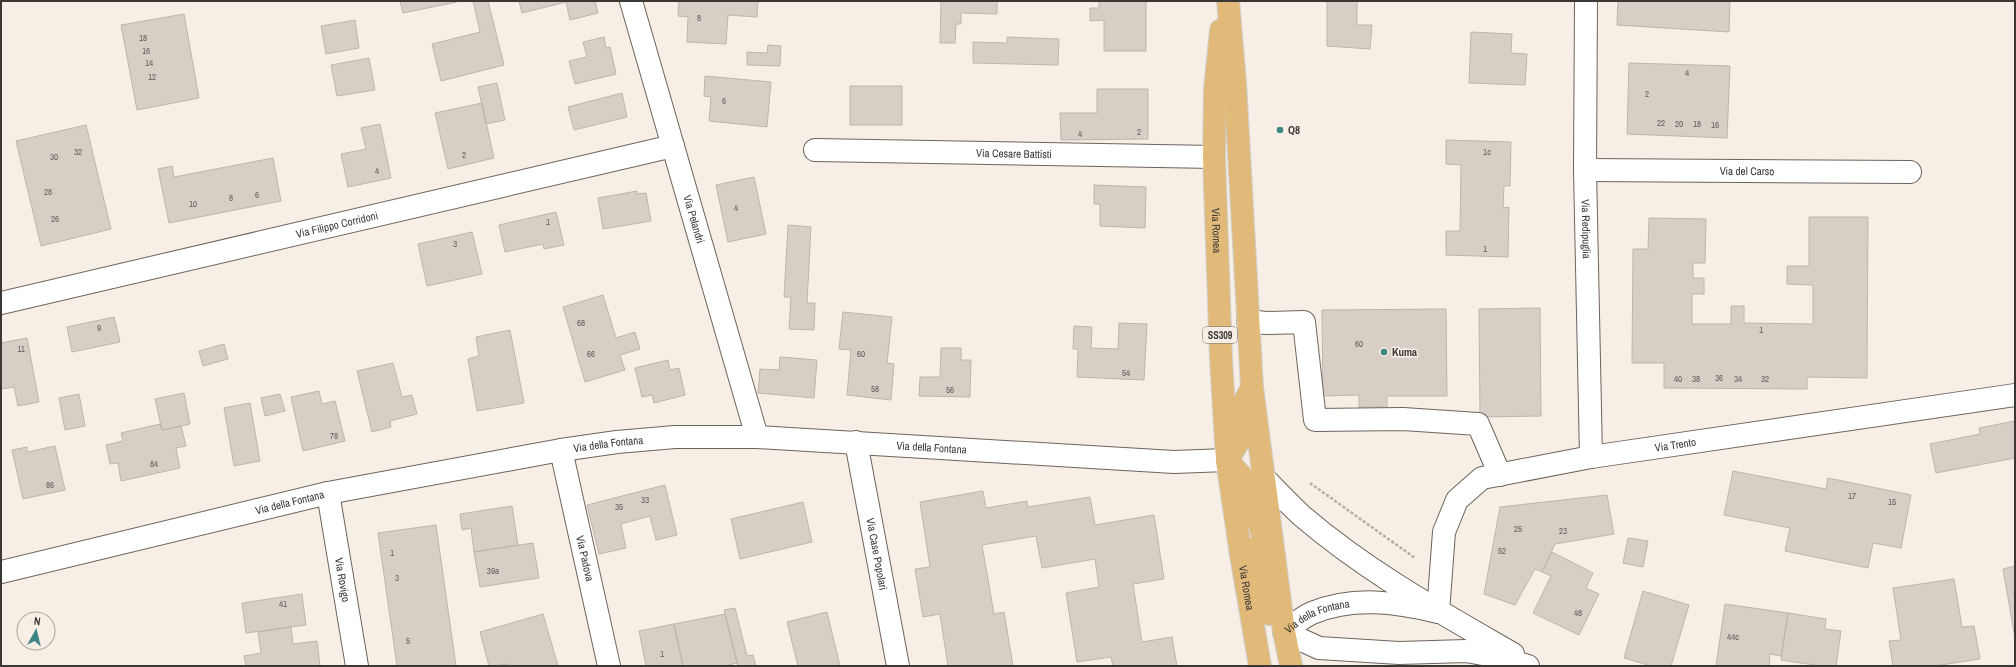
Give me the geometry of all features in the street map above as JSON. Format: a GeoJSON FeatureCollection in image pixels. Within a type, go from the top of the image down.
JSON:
{"type":"FeatureCollection","features":[{"type":"Feature","properties":{"kind":"main road","name":"Via Romea"},"geometry":{"type":"LineString","coordinates":[[1223,1],[1215,89],[1214,157],[1221,359],[1227,460],[1260,666]]}},
{"type":"Feature","properties":{"kind":"main road","name":"SS309"},"geometry":{"type":"LineString","coordinates":[[1228,1],[1235,82],[1252,387],[1284,632],[1291,666]]}},
{"type":"Feature","properties":{"kind":"main road"},"geometry":{"type":"LineString","coordinates":[[1252,387],[1241,408],[1241,438],[1227,460],[1265,479]]}},
{"type":"Feature","properties":{"kind":"main road","name":"SS309"},"geometry":{"type":"LineString","coordinates":[[1227,460],[1246,481],[1252,504],[1276,571]]}},
{"type":"Feature","properties":{"kind":"main road","name":"Via Romea"},"geometry":{"type":"LineString","coordinates":[[1234,510],[1256,559],[1270,618],[1284,632]]}},
{"type":"Feature","properties":{"kind":"main road","name":"SS309"},"geometry":{"type":"LineString","coordinates":[[1270,666],[1284,632]]}},
{"type":"Feature","properties":{"kind":"street","name":"Via Pelandri"},"geometry":{"type":"LineString","coordinates":[[631,1],[757,437]]}},
{"type":"Feature","properties":{"kind":"street","name":"Via Redipuglia"},"geometry":{"type":"LineString","coordinates":[[1586,1],[1585,170],[1591,457]]}},
{"type":"Feature","properties":{"kind":"street","name":"Via Filippo Corridoni"},"geometry":{"type":"LineString","coordinates":[[1,303],[673,146]]}},
{"type":"Feature","properties":{"kind":"street","name":"Via Cesare Battisti"},"geometry":{"type":"LineString","coordinates":[[814,150],[1214,157]]}},
{"type":"Feature","properties":{"kind":"street","name":"Via del Carso"},"geometry":{"type":"LineString","coordinates":[[1585,170],[1910,172]]}},
{"type":"Feature","properties":{"kind":"street"},"geometry":{"type":"LineString","coordinates":[[1248,321],[1266,323],[1304,322],[1316,420],[1402,419],[1478,424],[1500,475]]}},
{"type":"Feature","properties":{"kind":"street","name":"Via Trento"},"geometry":{"type":"LineString","coordinates":[[1438,612],[1444,532],[1457,500],[1482,478],[1591,457],[2015,395]]}},
{"type":"Feature","properties":{"kind":"street","name":"Via della Fontana"},"geometry":{"type":"LineString","coordinates":[[1,572],[328,493],[561,450],[617,442],[675,437],[757,437],[1174,462],[1227,460]]}},
{"type":"Feature","properties":{"kind":"street","name":"Via Case Popolari"},"geometry":{"type":"LineString","coordinates":[[856,442],[898,666]]}},
{"type":"Feature","properties":{"kind":"street","name":"Via Padova"},"geometry":{"type":"LineString","coordinates":[[561,450],[609,666]]}},
{"type":"Feature","properties":{"kind":"street","name":"Via della Fontana"},"geometry":{"type":"LineString","coordinates":[[1265,479],[1302,516],[1396,585],[1438,612],[1535,666]]}},
{"type":"Feature","properties":{"kind":"street","name":"Via Rovigo"},"geometry":{"type":"LineString","coordinates":[[328,493],[357,666]]}},
{"type":"Feature","properties":{"kind":"street","name":"Via della Fontana"},"geometry":{"type":"LineString","coordinates":[[1438,612],[1400,603],[1359,602],[1335,605],[1310,613],[1284,632],[1319,648],[1399,653],[1466,651],[1494,656],[1528,666]]}},
{"type":"Feature","properties":{"kind":"street","name":"Via della Fontana"},"geometry":{"type":"LineString","coordinates":[[1402,666],[1439,652]]}},
{"type":"Feature","properties":{"kind":"path"},"geometry":{"type":"LineString","coordinates":[[1305,480],[1441,577]]}},
{"type":"Feature","properties":{"kind":"building"},"geometry":{"type":"Polygon","coordinates":[[[400,1],[457,1],[457,2],[403,13],[400,1]]]}},
{"type":"Feature","properties":{"kind":"building"},"geometry":{"type":"Polygon","coordinates":[[[473,1],[488,1],[504,65],[441,81],[432,44],[480,32],[473,1]]]}},
{"type":"Feature","properties":{"kind":"building"},"geometry":{"type":"Polygon","coordinates":[[[519,1],[595,1],[598,13],[570,20],[566,2],[522,13],[519,1]]]}},
{"type":"Feature","properties":{"kind":"building"},"geometry":{"type":"Polygon","coordinates":[[[679,1],[758,1],[757,17],[728,15],[726,44],[687,42],[688,17],[678,16],[679,1]]]}},
{"type":"Feature","properties":{"kind":"building"},"geometry":{"type":"Polygon","coordinates":[[[941,1],[997,1],[997,14],[961,13],[961,24],[956,24],[955,43],[940,43],[941,1]]]}},
{"type":"Feature","properties":{"kind":"building"},"geometry":{"type":"Polygon","coordinates":[[[1099,1],[1146,1],[1146,51],[1104,51],[1104,20],[1090,21],[1090,8],[1099,8],[1099,1]]]}},
{"type":"Feature","properties":{"kind":"building"},"geometry":{"type":"Polygon","coordinates":[[[1327,1],[1357,1],[1357,25],[1372,25],[1370,49],[1327,46],[1327,1]]]}},
{"type":"Feature","properties":{"kind":"building"},"geometry":{"type":"Polygon","coordinates":[[[1618,1],[1730,1],[1729,32],[1617,25],[1618,1]]]}},
{"type":"Feature","properties":{"kind":"building"},"geometry":{"type":"Polygon","coordinates":[[[184,14],[199,98],[137,110],[121,25],[184,14]]]}},
{"type":"Feature","properties":{"kind":"building"},"geometry":{"type":"Polygon","coordinates":[[[355,20],[359,48],[326,54],[321,26],[355,20]]]}},
{"type":"Feature","properties":{"kind":"building"},"geometry":{"type":"Polygon","coordinates":[[[1471,32],[1512,34],[1511,53],[1527,54],[1525,85],[1469,83],[1471,32]]]}},
{"type":"Feature","properties":{"kind":"building"},"geometry":{"type":"Polygon","coordinates":[[[604,37],[606,48],[610,47],[616,74],[575,84],[569,61],[587,57],[583,42],[604,37]]]}},
{"type":"Feature","properties":{"kind":"building"},"geometry":{"type":"Polygon","coordinates":[[[1007,37],[1059,39],[1058,65],[973,63],[973,42],[1007,43],[1007,37]]]}},
{"type":"Feature","properties":{"kind":"building"},"geometry":{"type":"Polygon","coordinates":[[[768,45],[781,46],[780,66],[747,65],[747,52],[767,53],[768,45]]]}},
{"type":"Feature","properties":{"kind":"building"},"geometry":{"type":"Polygon","coordinates":[[[369,58],[375,90],[337,96],[331,65],[369,58]]]}},
{"type":"Feature","properties":{"kind":"building"},"geometry":{"type":"Polygon","coordinates":[[[1629,63],[1730,66],[1727,138],[1627,134],[1629,63]]]}},
{"type":"Feature","properties":{"kind":"building"},"geometry":{"type":"Polygon","coordinates":[[[705,76],[771,82],[767,127],[709,121],[711,97],[704,96],[705,76]]]}},
{"type":"Feature","properties":{"kind":"building"},"geometry":{"type":"Polygon","coordinates":[[[497,83],[505,120],[486,124],[478,87],[497,83]]]}},
{"type":"Feature","properties":{"kind":"building"},"geometry":{"type":"Polygon","coordinates":[[[850,86],[902,86],[902,125],[850,125],[850,86]]]}},
{"type":"Feature","properties":{"kind":"building"},"geometry":{"type":"Polygon","coordinates":[[[1097,89],[1148,89],[1148,139],[1061,140],[1060,113],[1097,113],[1097,89]]]}},
{"type":"Feature","properties":{"kind":"building"},"geometry":{"type":"Polygon","coordinates":[[[622,93],[627,117],[574,130],[568,107],[622,93]]]}},
{"type":"Feature","properties":{"kind":"building"},"geometry":{"type":"Polygon","coordinates":[[[482,103],[494,158],[448,169],[435,113],[482,103]]]}},
{"type":"Feature","properties":{"kind":"building"},"geometry":{"type":"Polygon","coordinates":[[[380,124],[391,178],[348,187],[341,154],[366,149],[361,128],[380,124]]]}},
{"type":"Feature","properties":{"kind":"building"},"geometry":{"type":"Polygon","coordinates":[[[86,125],[111,229],[41,246],[16,141],[86,125]]]}},
{"type":"Feature","properties":{"kind":"building"},"geometry":{"type":"Polygon","coordinates":[[[1446,140],[1511,142],[1510,186],[1504,186],[1503,208],[1509,207],[1508,257],[1446,255],[1446,231],[1460,231],[1461,165],[1446,164],[1446,140]]]}},
{"type":"Feature","properties":{"kind":"building"},"geometry":{"type":"Polygon","coordinates":[[[273,158],[281,201],[169,223],[158,169],[172,166],[174,177],[273,158]]]}},
{"type":"Feature","properties":{"kind":"building"},"geometry":{"type":"Polygon","coordinates":[[[754,177],[766,234],[728,242],[716,185],[754,177]]]}},
{"type":"Feature","properties":{"kind":"building"},"geometry":{"type":"Polygon","coordinates":[[[1094,185],[1146,187],[1145,228],[1100,226],[1100,204],[1094,204],[1094,185]]]}},
{"type":"Feature","properties":{"kind":"building"},"geometry":{"type":"Polygon","coordinates":[[[637,191],[637,194],[646,193],[651,221],[603,229],[598,198],[637,191]]]}},
{"type":"Feature","properties":{"kind":"building"},"geometry":{"type":"Polygon","coordinates":[[[556,212],[564,245],[544,249],[543,244],[505,252],[499,225],[556,212]]]}},
{"type":"Feature","properties":{"kind":"building"},"geometry":{"type":"Polygon","coordinates":[[[1809,217],[1868,217],[1867,378],[1807,377],[1807,389],[1664,388],[1664,363],[1632,363],[1633,249],[1648,249],[1649,218],[1706,219],[1705,263],[1693,263],[1693,278],[1704,278],[1704,294],[1692,294],[1692,324],[1731,324],[1731,306],[1744,306],[1744,323],[1813,324],[1813,285],[1787,284],[1787,266],[1809,266],[1809,217]]]}},
{"type":"Feature","properties":{"kind":"building"},"geometry":{"type":"Polygon","coordinates":[[[788,225],[811,227],[807,303],[815,303],[814,330],[789,329],[791,297],[784,297],[788,225]]]}},
{"type":"Feature","properties":{"kind":"building"},"geometry":{"type":"Polygon","coordinates":[[[472,232],[482,274],[427,286],[418,244],[472,232]]]}},
{"type":"Feature","properties":{"kind":"building"},"geometry":{"type":"Polygon","coordinates":[[[603,295],[616,338],[635,332],[640,349],[620,355],[625,370],[585,382],[563,307],[603,295]]]}},
{"type":"Feature","properties":{"kind":"building"},"geometry":{"type":"Polygon","coordinates":[[[1540,308],[1541,416],[1480,417],[1479,309],[1540,308]]]}},
{"type":"Feature","properties":{"kind":"building","name":"Kuma"},"geometry":{"type":"Polygon","coordinates":[[[1446,309],[1447,396],[1387,396],[1387,407],[1359,407],[1359,395],[1323,396],[1322,310],[1446,309]]]}},
{"type":"Feature","properties":{"kind":"building"},"geometry":{"type":"Polygon","coordinates":[[[843,312],[892,317],[887,363],[894,364],[891,400],[847,395],[851,350],[839,349],[843,312]]]}},
{"type":"Feature","properties":{"kind":"building"},"geometry":{"type":"Polygon","coordinates":[[[114,317],[120,342],[72,352],[67,327],[114,317]]]}},
{"type":"Feature","properties":{"kind":"building"},"geometry":{"type":"Polygon","coordinates":[[[1119,323],[1147,324],[1144,380],[1077,377],[1078,349],[1073,349],[1074,326],[1092,327],[1091,348],[1118,349],[1119,323]]]}},
{"type":"Feature","properties":{"kind":"building"},"geometry":{"type":"Polygon","coordinates":[[[510,330],[524,403],[477,411],[468,359],[479,356],[476,337],[510,330]]]}},
{"type":"Feature","properties":{"kind":"building"},"geometry":{"type":"Polygon","coordinates":[[[27,338],[39,402],[18,406],[14,387],[1,389],[1,343],[27,338]]]}},
{"type":"Feature","properties":{"kind":"building"},"geometry":{"type":"Polygon","coordinates":[[[224,344],[228,359],[203,366],[199,351],[224,344]]]}},
{"type":"Feature","properties":{"kind":"building"},"geometry":{"type":"Polygon","coordinates":[[[941,348],[961,348],[961,360],[971,360],[970,397],[919,396],[920,377],[940,377],[941,348]]]}},
{"type":"Feature","properties":{"kind":"building"},"geometry":{"type":"Polygon","coordinates":[[[780,357],[817,360],[814,398],[758,393],[760,369],[779,370],[780,357]]]}},
{"type":"Feature","properties":{"kind":"building"},"geometry":{"type":"Polygon","coordinates":[[[668,360],[670,370],[679,368],[685,395],[654,403],[652,395],[642,397],[635,368],[668,360]]]}},
{"type":"Feature","properties":{"kind":"building"},"geometry":{"type":"Polygon","coordinates":[[[393,363],[402,397],[412,395],[417,414],[390,421],[391,427],[372,432],[357,371],[393,363]]]}},
{"type":"Feature","properties":{"kind":"building"},"geometry":{"type":"Polygon","coordinates":[[[319,391],[322,404],[335,401],[345,441],[303,451],[291,397],[319,391]]]}},
{"type":"Feature","properties":{"kind":"building"},"geometry":{"type":"Polygon","coordinates":[[[184,393],[190,424],[162,430],[155,399],[184,393]]]}},
{"type":"Feature","properties":{"kind":"building"},"geometry":{"type":"Polygon","coordinates":[[[79,394],[85,426],[65,430],[59,398],[79,394]]]}},
{"type":"Feature","properties":{"kind":"building"},"geometry":{"type":"Polygon","coordinates":[[[280,394],[285,411],[265,416],[261,398],[280,394]]]}},
{"type":"Feature","properties":{"kind":"building"},"geometry":{"type":"Polygon","coordinates":[[[250,403],[260,461],[234,466],[224,408],[250,403]]]}},
{"type":"Feature","properties":{"kind":"building"},"geometry":{"type":"Polygon","coordinates":[[[2015,421],[2015,458],[1936,473],[1930,444],[1980,434],[1979,428],[2015,421]]]}},
{"type":"Feature","properties":{"kind":"building"},"geometry":{"type":"Polygon","coordinates":[[[160,424],[162,430],[181,426],[186,446],[176,448],[180,468],[121,481],[118,463],[110,464],[106,445],[123,441],[121,433],[160,424]]]}},
{"type":"Feature","properties":{"kind":"building"},"geometry":{"type":"Polygon","coordinates":[[[55,446],[65,490],[23,499],[12,450],[27,447],[27,452],[55,446]]]}},
{"type":"Feature","properties":{"kind":"building"},"geometry":{"type":"Polygon","coordinates":[[[1733,471],[1826,489],[1828,478],[1911,495],[1901,548],[1873,543],[1868,568],[1785,551],[1790,528],[1724,515],[1733,471]]]}},
{"type":"Feature","properties":{"kind":"building"},"geometry":{"type":"Polygon","coordinates":[[[665,485],[677,535],[656,540],[650,516],[621,524],[626,548],[599,554],[587,505],[665,485]]]}},
{"type":"Feature","properties":{"kind":"building"},"geometry":{"type":"Polygon","coordinates":[[[983,491],[986,508],[1027,501],[1028,507],[1090,497],[1095,525],[1154,515],[1164,579],[1133,584],[1142,642],[1172,637],[1177,666],[1113,666],[1111,657],[1077,662],[1066,593],[1099,587],[1095,559],[1042,568],[1036,536],[982,545],[994,614],[1004,612],[1013,666],[948,666],[940,614],[923,617],[915,569],[930,567],[920,502],[983,491]]]}},
{"type":"Feature","properties":{"kind":"building"},"geometry":{"type":"Polygon","coordinates":[[[1607,495],[1614,534],[1555,544],[1542,572],[1535,569],[1515,605],[1484,594],[1500,507],[1607,495]]]}},
{"type":"Feature","properties":{"kind":"building"},"geometry":{"type":"Polygon","coordinates":[[[803,502],[812,542],[740,559],[731,519],[803,502]]]}},
{"type":"Feature","properties":{"kind":"building"},"geometry":{"type":"Polygon","coordinates":[[[512,506],[518,545],[474,552],[471,528],[462,530],[460,514],[512,506]]]}},
{"type":"Feature","properties":{"kind":"building"},"geometry":{"type":"Polygon","coordinates":[[[436,525],[456,666],[397,666],[378,533],[436,525]]]}},
{"type":"Feature","properties":{"kind":"building"},"geometry":{"type":"Polygon","coordinates":[[[1628,538],[1648,541],[1643,567],[1623,563],[1628,538]]]}},
{"type":"Feature","properties":{"kind":"building"},"geometry":{"type":"Polygon","coordinates":[[[533,543],[539,578],[480,587],[474,552],[533,543]]]}},
{"type":"Feature","properties":{"kind":"building"},"geometry":{"type":"Polygon","coordinates":[[[1552,552],[1593,573],[1586,588],[1599,594],[1579,635],[1533,613],[1551,576],[1542,572],[1552,552]]]}},
{"type":"Feature","properties":{"kind":"building"},"geometry":{"type":"Polygon","coordinates":[[[2015,566],[2015,638],[2003,569],[2015,566]]]}},
{"type":"Feature","properties":{"kind":"building"},"geometry":{"type":"Polygon","coordinates":[[[1954,579],[1962,627],[1974,626],[1980,659],[1935,666],[1893,666],[1889,641],[1901,640],[1893,588],[1954,579]]]}},
{"type":"Feature","properties":{"kind":"building"},"geometry":{"type":"Polygon","coordinates":[[[1643,591],[1689,605],[1671,666],[1651,666],[1624,658],[1643,591]]]}},
{"type":"Feature","properties":{"kind":"building"},"geometry":{"type":"Polygon","coordinates":[[[302,594],[306,625],[246,633],[242,603],[302,594]]]}},
{"type":"Feature","properties":{"kind":"building"},"geometry":{"type":"Polygon","coordinates":[[[1725,604],[1788,613],[1781,656],[1770,654],[1769,666],[1716,666],[1725,604]]]}},
{"type":"Feature","properties":{"kind":"building"},"geometry":{"type":"Polygon","coordinates":[[[735,608],[747,656],[753,655],[756,666],[738,666],[724,610],[735,608]]]}},
{"type":"Feature","properties":{"kind":"building"},"geometry":{"type":"Polygon","coordinates":[[[827,612],[840,666],[798,666],[787,622],[827,612]]]}},
{"type":"Feature","properties":{"kind":"building"},"geometry":{"type":"Polygon","coordinates":[[[1788,613],[1826,619],[1825,629],[1841,631],[1836,666],[1821,666],[1781,660],[1788,613]]]}},
{"type":"Feature","properties":{"kind":"building"},"geometry":{"type":"Polygon","coordinates":[[[543,614],[558,666],[510,666],[510,664],[489,666],[480,632],[543,614]]]}},
{"type":"Feature","properties":{"kind":"building"},"geometry":{"type":"Polygon","coordinates":[[[725,614],[737,663],[724,666],[683,666],[674,624],[725,614]]]}},
{"type":"Feature","properties":{"kind":"building"},"geometry":{"type":"Polygon","coordinates":[[[674,624],[683,666],[646,666],[639,631],[674,624]]]}},
{"type":"Feature","properties":{"kind":"building"},"geometry":{"type":"Polygon","coordinates":[[[291,627],[293,644],[317,641],[320,666],[246,666],[244,656],[261,653],[258,632],[291,627]]]}},
{"type":"Feature","properties":{"kind":"place","name":"Q8"},"geometry":{"type":"Point","coordinates":[1280,130]}},
{"type":"Feature","properties":{"kind":"place","name":"Kuma"},"geometry":{"type":"Point","coordinates":[1384,352]}}]}
